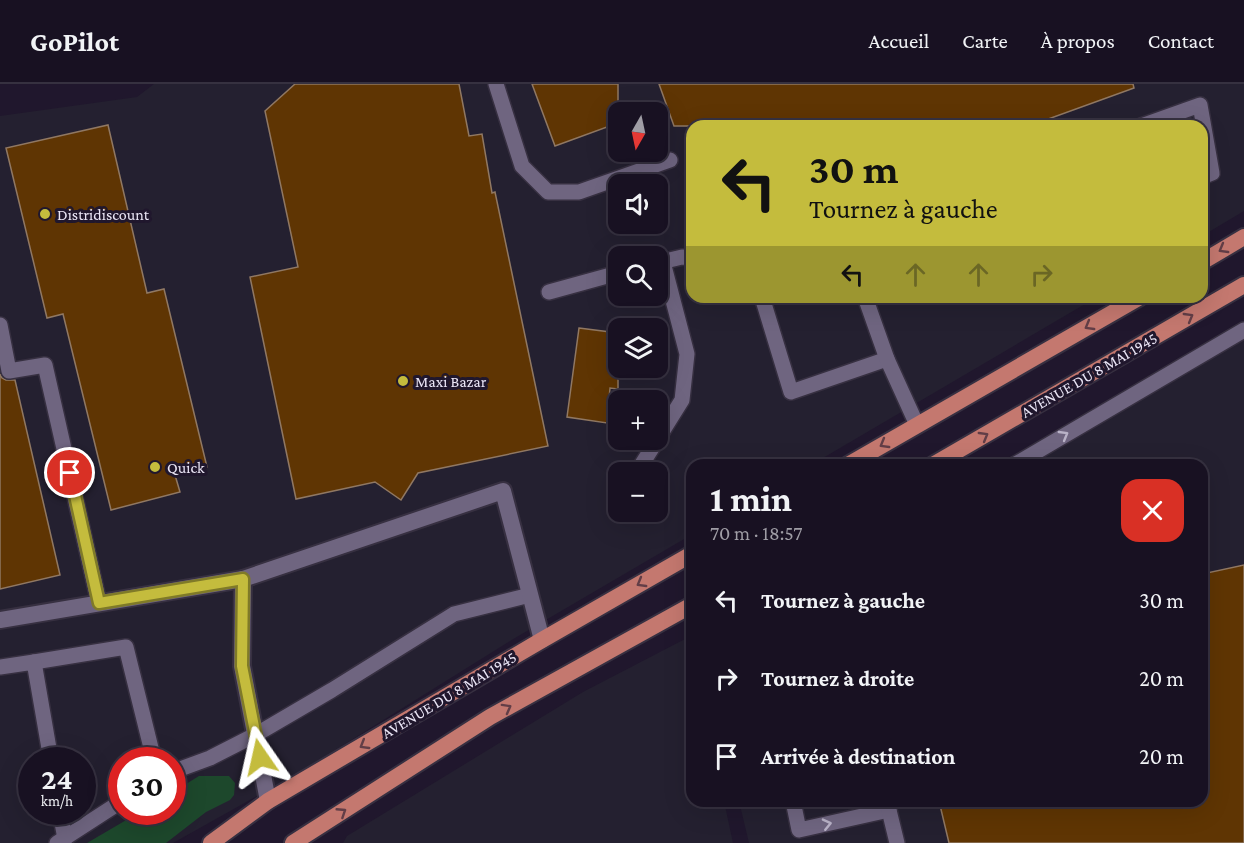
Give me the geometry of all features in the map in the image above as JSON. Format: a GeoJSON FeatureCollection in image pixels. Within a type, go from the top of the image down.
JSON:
{"type":"FeatureCollection","features":[{"type":"Feature","properties":{"kind":"main road"},"geometry":{"type":"LineString","coordinates":[[1208,258],[1244,237]]}},
{"type":"Feature","properties":{"kind":"main road","name":"AVENUE DU 8 MAI 1945"},"geometry":{"type":"LineString","coordinates":[[943,459],[1244,285]]}},
{"type":"Feature","properties":{"kind":"main road"},"geometry":{"type":"LineString","coordinates":[[858,459],[1130,303]]}},
{"type":"Feature","properties":{"kind":"main road","name":"AVENUE DU 8 MAI 1945"},"geometry":{"type":"LineString","coordinates":[[211,843],[268,801],[686,557]]}},
{"type":"Feature","properties":{"kind":"main road"},"geometry":{"type":"LineString","coordinates":[[293,843],[490,717],[686,608]]}},
{"type":"Feature","properties":{"kind":"street"},"geometry":{"type":"LineString","coordinates":[[0,620],[243,579],[503,491],[542,640]]}},
{"type":"Feature","properties":{"kind":"street"},"geometry":{"type":"LineString","coordinates":[[243,579],[242,666],[268,801]]}},
{"type":"Feature","properties":{"kind":"lane"},"geometry":{"type":"LineString","coordinates":[[496,84],[522,166],[548,192],[579,192],[670,160]]}},
{"type":"Feature","properties":{"kind":"lane"},"geometry":{"type":"LineString","coordinates":[[1158,120],[1200,105],[1203,120]]}},
{"type":"Feature","properties":{"kind":"lane"},"geometry":{"type":"LineString","coordinates":[[1208,150],[1212,173],[1208,175]]}},
{"type":"Feature","properties":{"kind":"lane"},"geometry":{"type":"LineString","coordinates":[[668,260],[686,257]]}},
{"type":"Feature","properties":{"kind":"lane"},"geometry":{"type":"LineString","coordinates":[[549,292],[608,276]]}},
{"type":"Feature","properties":{"kind":"lane"},"geometry":{"type":"LineString","coordinates":[[643,462],[682,400],[687,354],[668,289]]}},
{"type":"Feature","properties":{"kind":"lane"},"geometry":{"type":"LineString","coordinates":[[764,303],[790,392],[887,359]]}},
{"type":"Feature","properties":{"kind":"lane"},"geometry":{"type":"LineString","coordinates":[[867,303],[887,359],[917,425]]}},
{"type":"Feature","properties":{"kind":"lane"},"geometry":{"type":"LineString","coordinates":[[0,325],[9,371],[45,365],[99,603]]}},
{"type":"Feature","properties":{"kind":"lane"},"geometry":{"type":"LineString","coordinates":[[1024,459],[1244,330]]}},
{"type":"Feature","properties":{"kind":"lane"},"geometry":{"type":"LineString","coordinates":[[186,766],[210,758],[255,735],[454,614],[530,595]]}},
{"type":"Feature","properties":{"kind":"lane"},"geometry":{"type":"LineString","coordinates":[[0,667],[126,647],[151,747]]}},
{"type":"Feature","properties":{"kind":"lane"},"geometry":{"type":"LineString","coordinates":[[34,662],[49,747]]}},
{"type":"Feature","properties":{"kind":"lane"},"geometry":{"type":"LineString","coordinates":[[794,807],[799,830],[883,807]]}},
{"type":"Feature","properties":{"kind":"lane"},"geometry":{"type":"LineString","coordinates":[[887,807],[897,843]]}},
{"type":"Feature","properties":{"kind":"lane"},"geometry":{"type":"LineString","coordinates":[[61,841],[108,810]]}},
{"type":"Feature","properties":{"kind":"lane"},"geometry":{"type":"LineString","coordinates":[[60,825],[61,841]]}},
{"type":"Feature","properties":{"kind":"shaded area"},"geometry":{"type":"Polygon","coordinates":[[[154,84],[1244,84],[1244,211],[1208,232],[1208,120],[686,120],[686,303],[1087,303],[821,459],[686,459],[686,538],[515,638],[300,772],[173,843],[0,843],[0,116],[137,97],[154,84]]]}},
{"type":"Feature","properties":{"kind":"shaded area"},"geometry":{"type":"Polygon","coordinates":[[[1244,324],[1244,843],[749,843],[740,807],[1208,807],[1208,459],[1010,459],[1244,324]]]}},
{"type":"Feature","properties":{"kind":"shaded area"},"geometry":{"type":"Polygon","coordinates":[[[686,639],[686,807],[725,807],[733,843],[343,843],[347,836],[583,692],[686,639]]]}},
{"type":"Feature","properties":{"kind":"green space"},"geometry":{"type":"Polygon","coordinates":[[[199,776],[229,776],[235,783],[234,795],[230,800],[206,812],[166,843],[87,843],[118,825],[186,825],[186,784],[199,776]]]}},
{"type":"Feature","properties":{"kind":"building"},"geometry":{"type":"Polygon","coordinates":[[[295,84],[459,84],[469,136],[482,134],[492,193],[495,192],[548,446],[418,473],[401,500],[375,482],[296,499],[250,277],[298,267],[265,111],[295,84]]]}},
{"type":"Feature","properties":{"kind":"building"},"geometry":{"type":"Polygon","coordinates":[[[532,84],[618,84],[618,102],[608,102],[608,127],[555,146],[532,84]]]}},
{"type":"Feature","properties":{"kind":"building"},"geometry":{"type":"Polygon","coordinates":[[[659,84],[1133,84],[1134,88],[1046,120],[686,120],[686,126],[674,126],[668,102],[665,102],[659,84]]]}},
{"type":"Feature","properties":{"kind":"building"},"geometry":{"type":"Polygon","coordinates":[[[108,125],[147,293],[164,289],[207,467],[175,475],[180,492],[111,510],[63,314],[47,318],[6,148],[108,125]]]}},
{"type":"Feature","properties":{"kind":"building"},"geometry":{"type":"Polygon","coordinates":[[[579,328],[608,332],[608,378],[618,378],[618,389],[608,390],[607,423],[567,417],[579,328]]]}},
{"type":"Feature","properties":{"kind":"building"},"geometry":{"type":"Polygon","coordinates":[[[0,374],[6,380],[15,380],[60,575],[0,589],[0,374]]]}},
{"type":"Feature","properties":{"kind":"building"},"geometry":{"type":"Polygon","coordinates":[[[1244,565],[1244,843],[949,843],[940,807],[1208,807],[1208,573],[1244,565]]]}},
{"type":"Feature","properties":{"kind":"place","name":"Distridiscount"},"geometry":{"type":"Point","coordinates":[45,214]}},
{"type":"Feature","properties":{"kind":"place","name":"Maxi Bazar"},"geometry":{"type":"Point","coordinates":[403,381]}},
{"type":"Feature","properties":{"kind":"place","name":"Quick"},"geometry":{"type":"Point","coordinates":[155,467]}},
{"type":"Feature","properties":{"kind":"route"},"geometry":{"type":"LineString","coordinates":[[70,473],[99,603],[243,579],[242,666],[260,757]]}}]}
